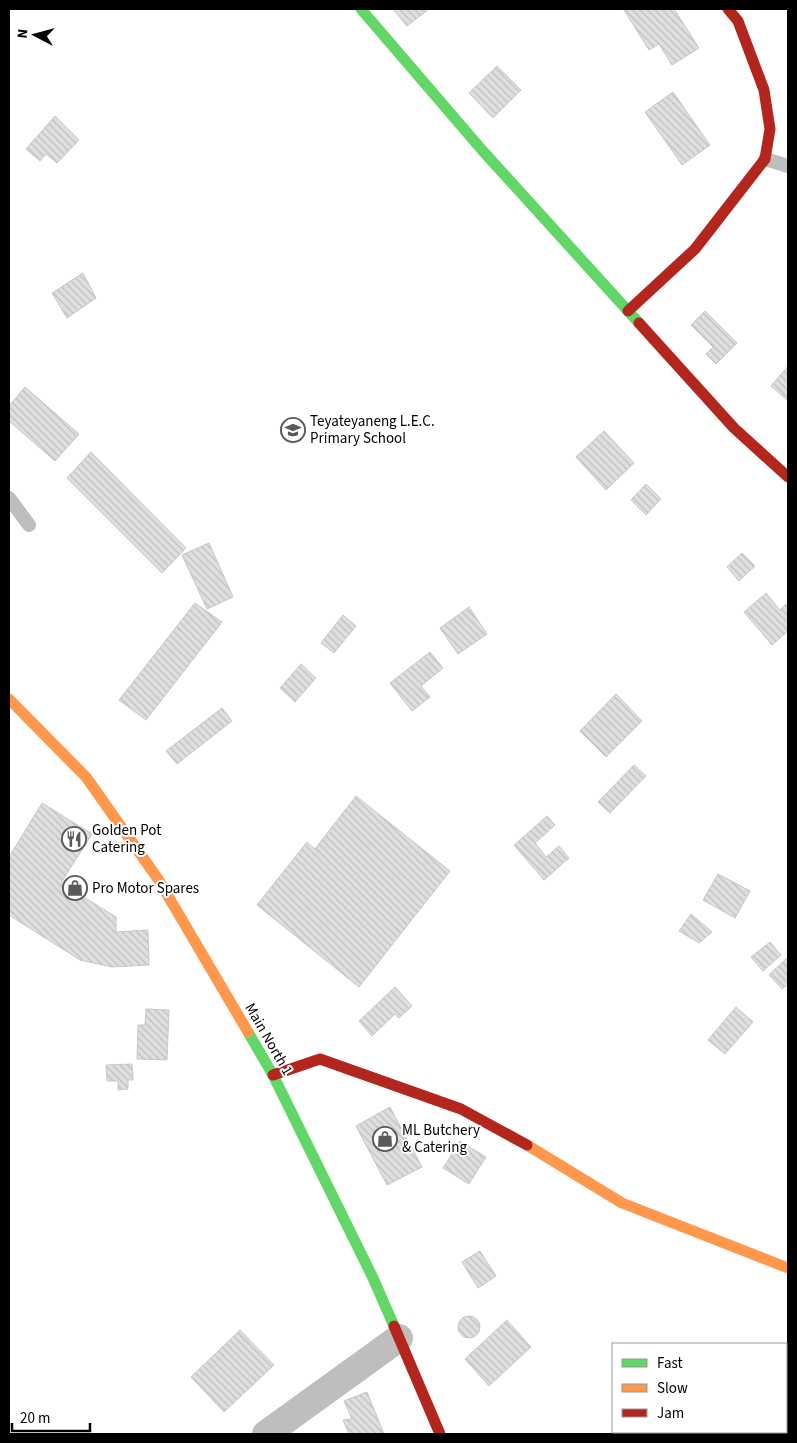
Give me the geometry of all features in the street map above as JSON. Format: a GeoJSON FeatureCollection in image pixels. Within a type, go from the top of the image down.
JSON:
{"type":"FeatureCollection","features":[{"type":"Feature","properties":{"kind":"street"},"geometry":{"type":"LineString","coordinates":[[361,9],[482,150],[734,428],[788,477]]}},
{"type":"Feature","properties":{"kind":"street"},"geometry":{"type":"LineString","coordinates":[[628,311],[695,249],[766,159],[770,129],[764,90],[738,21],[728,9]]}},
{"type":"Feature","properties":{"kind":"street","name":"Main North 1"},"geometry":{"type":"LineString","coordinates":[[9,699],[86,777],[114,816],[158,879],[273,1075],[373,1278],[440,1434]]}},
{"type":"Feature","properties":{"kind":"street"},"geometry":{"type":"LineString","coordinates":[[273,1075],[320,1059],[460,1109],[519,1140],[622,1202],[788,1268]]}},
{"type":"Feature","properties":{"kind":"street"},"geometry":{"type":"LineString","coordinates":[[266,1434],[399,1338]]}},
{"type":"Feature","properties":{"kind":"lane"},"geometry":{"type":"LineString","coordinates":[[766,159],[788,166]]}},
{"type":"Feature","properties":{"kind":"lane"},"geometry":{"type":"LineString","coordinates":[[9,498],[29,525]]}},
{"type":"Feature","properties":{"kind":"building"},"geometry":{"type":"Polygon","coordinates":[[[393,9],[429,9],[407,26],[393,9]]]}},
{"type":"Feature","properties":{"kind":"building"},"geometry":{"type":"Polygon","coordinates":[[[674,9],[699,48],[672,65],[659,44],[649,50],[624,10],[674,9]]]}},
{"type":"Feature","properties":{"kind":"building"},"geometry":{"type":"Polygon","coordinates":[[[497,66],[521,90],[493,118],[469,93],[497,66]]]}},
{"type":"Feature","properties":{"kind":"building"},"geometry":{"type":"Polygon","coordinates":[[[673,92],[710,145],[682,165],[645,112],[673,92]]]}},
{"type":"Feature","properties":{"kind":"building"},"geometry":{"type":"Polygon","coordinates":[[[55,116],[79,140],[57,163],[46,154],[40,161],[26,149],[55,116]]]}},
{"type":"Feature","properties":{"kind":"building"},"geometry":{"type":"Polygon","coordinates":[[[83,273],[96,298],[67,318],[52,293],[83,273]]]}},
{"type":"Feature","properties":{"kind":"building"},"geometry":{"type":"Polygon","coordinates":[[[705,311],[737,343],[716,364],[706,354],[713,347],[691,325],[705,311]]]}},
{"type":"Feature","properties":{"kind":"building"},"geometry":{"type":"Polygon","coordinates":[[[788,366],[788,398],[787,400],[771,386],[788,366]]]}},
{"type":"Feature","properties":{"kind":"building"},"geometry":{"type":"Polygon","coordinates":[[[25,387],[79,434],[55,461],[9,421],[9,406],[25,387]]]}},
{"type":"Feature","properties":{"kind":"building"},"geometry":{"type":"Polygon","coordinates":[[[604,431],[634,463],[606,490],[576,457],[604,431]]]}},
{"type":"Feature","properties":{"kind":"building"},"geometry":{"type":"Polygon","coordinates":[[[91,452],[186,548],[162,573],[67,478],[91,452]]]}},
{"type":"Feature","properties":{"kind":"building"},"geometry":{"type":"Polygon","coordinates":[[[646,484],[661,499],[646,515],[631,500],[646,484]]]}},
{"type":"Feature","properties":{"kind":"building"},"geometry":{"type":"Polygon","coordinates":[[[209,543],[233,597],[207,609],[182,555],[209,543]]]}},
{"type":"Feature","properties":{"kind":"building"},"geometry":{"type":"Polygon","coordinates":[[[742,553],[755,566],[739,581],[727,567],[742,553]]]}},
{"type":"Feature","properties":{"kind":"building"},"geometry":{"type":"Polygon","coordinates":[[[766,593],[780,610],[786,604],[788,607],[788,631],[772,645],[744,612],[766,593]]]}},
{"type":"Feature","properties":{"kind":"building"},"geometry":{"type":"Polygon","coordinates":[[[195,603],[222,622],[146,720],[119,700],[195,603]]]}},
{"type":"Feature","properties":{"kind":"building"},"geometry":{"type":"Polygon","coordinates":[[[469,607],[487,634],[458,654],[440,628],[469,607]]]}},
{"type":"Feature","properties":{"kind":"building"},"geometry":{"type":"Polygon","coordinates":[[[343,615],[356,626],[334,653],[321,643],[343,615]]]}},
{"type":"Feature","properties":{"kind":"building"},"geometry":{"type":"Polygon","coordinates":[[[430,652],[443,668],[421,686],[430,697],[412,711],[390,683],[430,652]]]}},
{"type":"Feature","properties":{"kind":"building"},"geometry":{"type":"Polygon","coordinates":[[[301,664],[316,678],[295,702],[280,688],[301,664]]]}},
{"type":"Feature","properties":{"kind":"building"},"geometry":{"type":"Polygon","coordinates":[[[616,694],[642,721],[606,757],[580,731],[616,694]]]}},
{"type":"Feature","properties":{"kind":"building"},"geometry":{"type":"Polygon","coordinates":[[[222,708],[232,721],[177,764],[166,751],[222,708]]]}},
{"type":"Feature","properties":{"kind":"building"},"geometry":{"type":"Polygon","coordinates":[[[634,765],[646,776],[610,813],[598,802],[634,765]]]}},
{"type":"Feature","properties":{"kind":"building"},"geometry":{"type":"Polygon","coordinates":[[[356,796],[450,871],[359,987],[257,905],[307,842],[315,849],[356,796]]]}},
{"type":"Feature","properties":{"kind":"building"},"geometry":{"type":"Polygon","coordinates":[[[42,803],[92,834],[61,883],[116,917],[116,932],[148,930],[149,965],[112,967],[80,960],[9,915],[9,857],[42,803]]]}},
{"type":"Feature","properties":{"kind":"building"},"geometry":{"type":"Polygon","coordinates":[[[547,816],[555,825],[535,843],[546,857],[559,846],[569,858],[544,880],[514,845],[547,816]]]}},
{"type":"Feature","properties":{"kind":"building"},"geometry":{"type":"Polygon","coordinates":[[[718,874],[750,891],[735,918],[703,900],[718,874]]]}},
{"type":"Feature","properties":{"kind":"building"},"geometry":{"type":"Polygon","coordinates":[[[691,914],[712,932],[699,943],[679,931],[691,914]]]}},
{"type":"Feature","properties":{"kind":"building"},"geometry":{"type":"Polygon","coordinates":[[[770,942],[781,955],[763,971],[751,957],[770,942]]]}},
{"type":"Feature","properties":{"kind":"building"},"geometry":{"type":"Polygon","coordinates":[[[788,957],[788,984],[782,989],[769,975],[788,957]]]}},
{"type":"Feature","properties":{"kind":"building"},"geometry":{"type":"Polygon","coordinates":[[[395,987],[412,1006],[399,1018],[395,1014],[372,1036],[359,1021],[395,987]]]}},
{"type":"Feature","properties":{"kind":"building"},"geometry":{"type":"Polygon","coordinates":[[[736,1007],[753,1022],[725,1054],[708,1040],[736,1007]]]}},
{"type":"Feature","properties":{"kind":"building"},"geometry":{"type":"Polygon","coordinates":[[[146,1009],[169,1010],[167,1060],[137,1059],[138,1025],[145,1025],[146,1009]]]}},
{"type":"Feature","properties":{"kind":"building"},"geometry":{"type":"Polygon","coordinates":[[[132,1064],[133,1080],[128,1080],[128,1089],[118,1090],[118,1081],[107,1081],[106,1065],[132,1064]]]}},
{"type":"Feature","properties":{"kind":"building"},"geometry":{"type":"Polygon","coordinates":[[[390,1107],[422,1167],[387,1185],[356,1126],[390,1107]]]}},
{"type":"Feature","properties":{"kind":"building"},"geometry":{"type":"Polygon","coordinates":[[[460,1141],[486,1157],[469,1184],[443,1168],[460,1141]]]}},
{"type":"Feature","properties":{"kind":"building"},"geometry":{"type":"Polygon","coordinates":[[[480,1251],[496,1276],[478,1288],[462,1262],[480,1251]]]}},
{"type":"Feature","properties":{"kind":"building"},"geometry":{"type":"Polygon","coordinates":[[[469,1316],[477,1319],[480,1327],[477,1335],[469,1338],[461,1335],[458,1327],[461,1319],[469,1316]]]}},
{"type":"Feature","properties":{"kind":"building"},"geometry":{"type":"Polygon","coordinates":[[[507,1320],[531,1347],[489,1386],[465,1359],[507,1320]]]}},
{"type":"Feature","properties":{"kind":"building"},"geometry":{"type":"Polygon","coordinates":[[[240,1330],[274,1365],[224,1412],[191,1377],[240,1330]]]}},
{"type":"Feature","properties":{"kind":"building"},"geometry":{"type":"Polygon","coordinates":[[[367,1392],[384,1434],[349,1434],[343,1420],[352,1419],[344,1401],[367,1392]]]}},
{"type":"Feature","properties":{"kind":"building"},"geometry":{"type":"Polygon","coordinates":[[[719,1433],[744,1433],[743,1434],[719,1433]]]}},
{"type":"Feature","properties":{"kind":"traffic: fast"},"geometry":{"type":"LineString","coordinates":[[361,9],[482,150],[639,323]]}},
{"type":"Feature","properties":{"kind":"traffic: fast"},"geometry":{"type":"LineString","coordinates":[[248,1032],[273,1075],[373,1278],[394,1326]]}},
{"type":"Feature","properties":{"kind":"traffic: slow"},"geometry":{"type":"LineString","coordinates":[[9,699],[86,777],[158,879],[248,1032]]}},
{"type":"Feature","properties":{"kind":"traffic: slow"},"geometry":{"type":"LineString","coordinates":[[527,1145],[622,1203],[788,1268]]}},
{"type":"Feature","properties":{"kind":"traffic: jam"},"geometry":{"type":"LineString","coordinates":[[628,311],[695,249],[765,159],[770,129],[764,90],[738,21],[728,9]]}},
{"type":"Feature","properties":{"kind":"traffic: jam"},"geometry":{"type":"LineString","coordinates":[[639,323],[734,428],[788,477]]}},
{"type":"Feature","properties":{"kind":"traffic: jam"},"geometry":{"type":"LineString","coordinates":[[273,1075],[320,1059],[461,1109],[527,1145]]}},
{"type":"Feature","properties":{"kind":"traffic: jam"},"geometry":{"type":"LineString","coordinates":[[394,1326],[440,1434]]}},
{"type":"Feature","properties":{"kind":"place","name":"Teyateyaneng L.E.C. Primary School"},"geometry":{"type":"Point","coordinates":[293,430]}},
{"type":"Feature","properties":{"kind":"place","name":"Golden Pot Catering"},"geometry":{"type":"Point","coordinates":[74,839]}},
{"type":"Feature","properties":{"kind":"place","name":"Pro Motor Spares"},"geometry":{"type":"Point","coordinates":[75,888]}},
{"type":"Feature","properties":{"kind":"place","name":"ML Butchery & Catering"},"geometry":{"type":"Point","coordinates":[385,1139]}}]}
